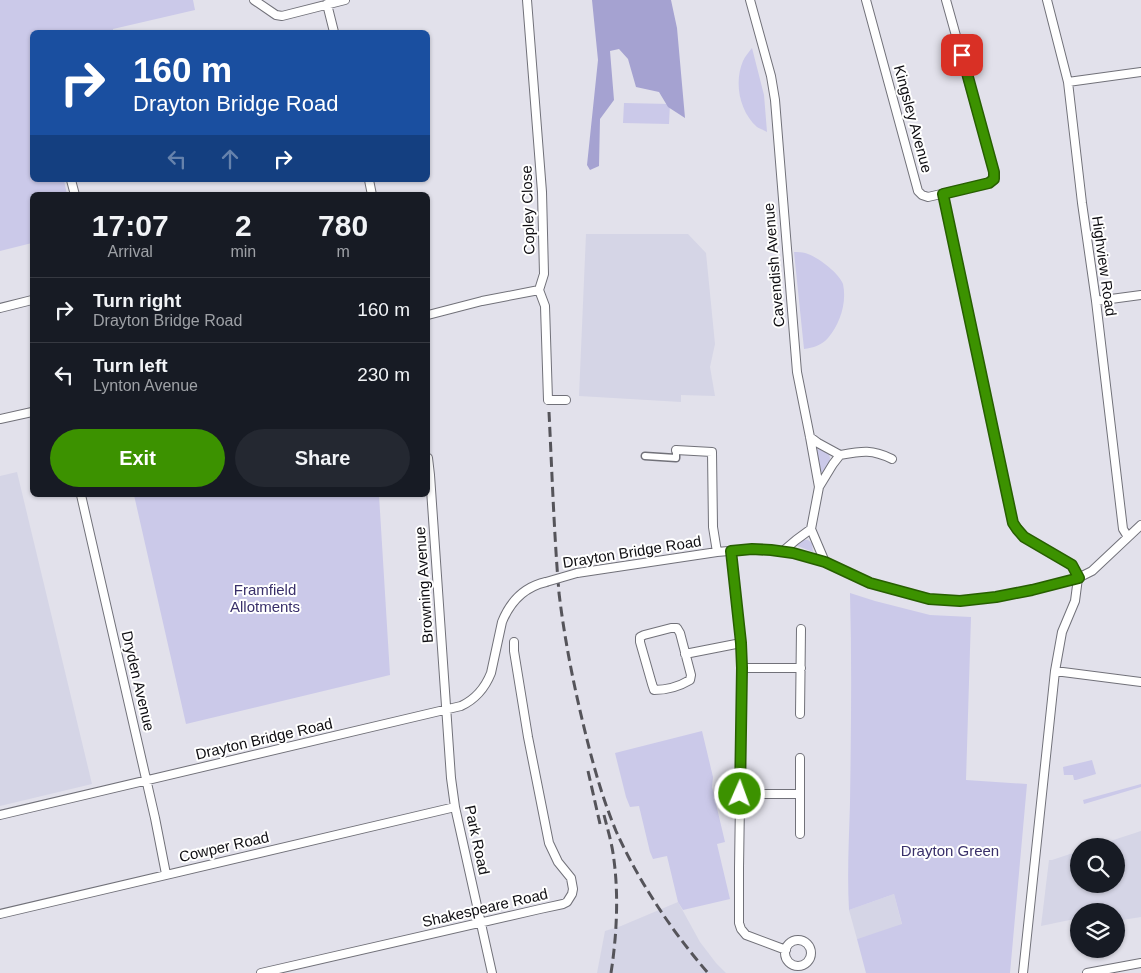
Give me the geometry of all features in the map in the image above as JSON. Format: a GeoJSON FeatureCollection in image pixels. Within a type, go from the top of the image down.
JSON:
{"type":"FeatureCollection","features":[{"type":"Feature","properties":{"kind":"street"},"geometry":{"type":"LineString","coordinates":[[254,0],[276,16],[345,0]]}},
{"type":"Feature","properties":{"kind":"street","name":"Copley Close"},"geometry":{"type":"LineString","coordinates":[[527,0],[542,192],[544,274],[539,290],[545,306],[548,400],[566,400]]}},
{"type":"Feature","properties":{"kind":"street","name":"Cavendish Avenue"},"geometry":{"type":"LineString","coordinates":[[750,0],[771,76],[775,110],[797,372],[818,487],[811,529]]}},
{"type":"Feature","properties":{"kind":"street","name":"Kingsley Avenue"},"geometry":{"type":"LineString","coordinates":[[866,0],[918,191],[928,197],[989,183],[994,179],[994,172],[946,0]]}},
{"type":"Feature","properties":{"kind":"street","name":"Highview Road"},"geometry":{"type":"LineString","coordinates":[[1047,0],[1068,82],[1124,529],[1128,537]]}},
{"type":"Feature","properties":{"kind":"street"},"geometry":{"type":"LineString","coordinates":[[327,4],[334,30]]}},
{"type":"Feature","properties":{"kind":"street"},"geometry":{"type":"LineString","coordinates":[[1068,82],[1141,72]]}},
{"type":"Feature","properties":{"kind":"street"},"geometry":{"type":"LineString","coordinates":[[943,194],[1013,523],[1024,537],[1072,565],[1078,578],[1075,601],[1062,632],[1055,671],[1023,973]]}},
{"type":"Feature","properties":{"kind":"street"},"geometry":{"type":"LineString","coordinates":[[430,314],[482,301],[539,290]]}},
{"type":"Feature","properties":{"kind":"street"},"geometry":{"type":"LineString","coordinates":[[1096,301],[1141,295]]}},
{"type":"Feature","properties":{"kind":"street"},"geometry":{"type":"LineString","coordinates":[[0,308],[30,300]]}},
{"type":"Feature","properties":{"kind":"street"},"geometry":{"type":"LineString","coordinates":[[0,419],[30,412]]}},
{"type":"Feature","properties":{"kind":"street"},"geometry":{"type":"LineString","coordinates":[[810,437],[840,455]]}},
{"type":"Feature","properties":{"kind":"street"},"geometry":{"type":"LineString","coordinates":[[645,456],[676,458],[676,450],[712,452],[713,527],[717,552]]}},
{"type":"Feature","properties":{"kind":"street"},"geometry":{"type":"LineString","coordinates":[[818,487],[840,455],[864,451],[877,453],[892,459]]}},
{"type":"Feature","properties":{"kind":"street","name":"Browning Avenue"},"geometry":{"type":"LineString","coordinates":[[430,475],[447,710]]}},
{"type":"Feature","properties":{"kind":"street","name":"Dryden Avenue"},"geometry":{"type":"LineString","coordinates":[[81,497],[147,781],[166,874]]}},
{"type":"Feature","properties":{"kind":"street","name":"Drayton Bridge Road"},"geometry":{"type":"LineString","coordinates":[[0,815],[466,704],[484,688],[491,673],[505,614],[516,599],[533,586],[577,573],[717,552],[752,549],[783,551],[825,562],[870,583],[929,599],[960,601],[1032,590],[1078,578],[1092,571],[1141,525]]}},
{"type":"Feature","properties":{"kind":"street"},"geometry":{"type":"LineString","coordinates":[[783,551],[811,529],[825,562]]}},
{"type":"Feature","properties":{"kind":"street"},"geometry":{"type":"LineString","coordinates":[[731,551],[742,668],[739,923],[741,930],[746,935],[786,950]]}},
{"type":"Feature","properties":{"kind":"street"},"geometry":{"type":"LineString","coordinates":[[677,628],[685,654],[691,675],[690,680],[677,686],[654,690],[640,638],[644,635],[677,628]]}},
{"type":"Feature","properties":{"kind":"street"},"geometry":{"type":"LineString","coordinates":[[800,714],[801,629]]}},
{"type":"Feature","properties":{"kind":"street","name":"Shakespeare Road"},"geometry":{"type":"LineString","coordinates":[[261,973],[562,904],[570,898],[573,889],[571,878],[558,862],[549,843],[525,722],[514,642]]}},
{"type":"Feature","properties":{"kind":"street"},"geometry":{"type":"LineString","coordinates":[[685,654],[741,643]]}},
{"type":"Feature","properties":{"kind":"street"},"geometry":{"type":"LineString","coordinates":[[742,668],[801,668]]}},
{"type":"Feature","properties":{"kind":"street"},"geometry":{"type":"LineString","coordinates":[[1055,671],[1141,682]]}},
{"type":"Feature","properties":{"kind":"street","name":"Park Road"},"geometry":{"type":"LineString","coordinates":[[447,710],[451,778],[455,807],[492,973]]}},
{"type":"Feature","properties":{"kind":"street"},"geometry":{"type":"LineString","coordinates":[[800,758],[800,834]]}},
{"type":"Feature","properties":{"kind":"street"},"geometry":{"type":"LineString","coordinates":[[740,794],[800,794]]}},
{"type":"Feature","properties":{"kind":"street","name":"Cowper Road"},"geometry":{"type":"LineString","coordinates":[[0,914],[455,807]]}},
{"type":"Feature","properties":{"kind":"street"},"geometry":{"type":"LineString","coordinates":[[1087,973],[1141,964]]}},
{"type":"Feature","properties":{"kind":"shaded area"},"geometry":{"type":"Polygon","coordinates":[[[592,0],[671,0],[677,28],[685,118],[668,107],[659,92],[636,87],[628,59],[619,49],[610,51],[614,100],[600,119],[599,166],[590,170],[587,165],[598,60],[592,0]]]}},
{"type":"Feature","properties":{"kind":"shaded area"},"geometry":{"type":"Polygon","coordinates":[[[586,234],[688,234],[706,253],[715,344],[710,367],[715,396],[681,395],[681,402],[579,396],[586,234]]]}},
{"type":"Feature","properties":{"kind":"shaded area"},"geometry":{"type":"Polygon","coordinates":[[[17,472],[92,784],[0,806],[0,476],[17,472]]]}},
{"type":"Feature","properties":{"kind":"shaded area"},"geometry":{"type":"Polygon","coordinates":[[[1141,831],[1141,917],[1125,920],[1125,903],[1070,903],[1070,920],[1041,926],[1049,860],[1070,854],[1070,893],[1125,893],[1125,838],[1120,838],[1141,831]]]}},
{"type":"Feature","properties":{"kind":"shaded area"},"geometry":{"type":"Polygon","coordinates":[[[894,894],[902,925],[857,939],[849,910],[894,894]]]}},
{"type":"Feature","properties":{"kind":"shaded area"},"geometry":{"type":"Polygon","coordinates":[[[678,902],[700,942],[726,973],[597,973],[605,931],[678,902]]]}},
{"type":"Feature","properties":{"kind":"green space"},"geometry":{"type":"Polygon","coordinates":[[[0,0],[193,0],[195,10],[113,30],[30,30],[30,182],[64,182],[66,192],[30,192],[30,244],[0,251],[0,0]]]}},
{"type":"Feature","properties":{"kind":"green space"},"geometry":{"type":"Polygon","coordinates":[[[752,48],[764,95],[767,132],[757,127],[751,120],[742,105],[740,96],[740,69],[752,48]]]}},
{"type":"Feature","properties":{"kind":"green space"},"geometry":{"type":"Polygon","coordinates":[[[624,103],[670,104],[669,124],[623,123],[624,103]]]}},
{"type":"Feature","properties":{"kind":"green space"},"geometry":{"type":"Polygon","coordinates":[[[794,252],[803,252],[827,266],[841,280],[844,291],[842,313],[832,332],[820,344],[804,349],[794,252]]]}},
{"type":"Feature","properties":{"kind":"green space"},"geometry":{"type":"Polygon","coordinates":[[[820,448],[827,452],[830,457],[827,472],[821,472],[817,450],[820,448]]]}},
{"type":"Feature","properties":{"kind":"green space","name":"Framfield Allotments"},"geometry":{"type":"Polygon","coordinates":[[[134,497],[379,497],[390,675],[186,724],[134,497]]]}},
{"type":"Feature","properties":{"kind":"green space"},"geometry":{"type":"Polygon","coordinates":[[[802,540],[808,540],[812,543],[813,552],[795,545],[802,540]]]}},
{"type":"Feature","properties":{"kind":"green space","name":"Drayton Green"},"geometry":{"type":"Polygon","coordinates":[[[850,593],[930,615],[971,617],[966,780],[1027,784],[1010,973],[866,973],[857,939],[902,924],[894,894],[849,910],[850,593]]]}},
{"type":"Feature","properties":{"kind":"green space"},"geometry":{"type":"Polygon","coordinates":[[[702,731],[713,777],[712,787],[725,842],[717,844],[730,899],[683,910],[678,902],[667,856],[653,859],[639,806],[630,807],[615,753],[702,731]]]}},
{"type":"Feature","properties":{"kind":"green space"},"geometry":{"type":"Polygon","coordinates":[[[1092,760],[1096,774],[1076,780],[1074,780],[1073,775],[1064,775],[1063,767],[1092,760]]]}},
{"type":"Feature","properties":{"kind":"green space"},"geometry":{"type":"Polygon","coordinates":[[[1141,784],[1141,787],[1084,804],[1083,800],[1141,784]]]}},
{"type":"Feature","properties":{"kind":"railway"},"geometry":{"type":"LineString","coordinates":[[549,412],[561,609],[575,688],[597,776],[616,831],[645,887],[681,940],[708,973]]}},
{"type":"Feature","properties":{"kind":"railway"},"geometry":{"type":"LineString","coordinates":[[588,771],[600,824]]}},
{"type":"Feature","properties":{"kind":"railway"},"geometry":{"type":"LineString","coordinates":[[604,815],[612,848],[617,898],[615,943],[611,973]]}},
{"type":"Feature","properties":{"kind":"route"},"geometry":{"type":"LineString","coordinates":[[740,794],[742,668],[731,551],[752,549],[793,553],[825,562],[870,583],[929,599],[960,601],[996,597],[1079,578],[1072,565],[1024,537],[1013,523],[943,194],[989,183],[994,179],[994,172],[962,55]]}}]}
